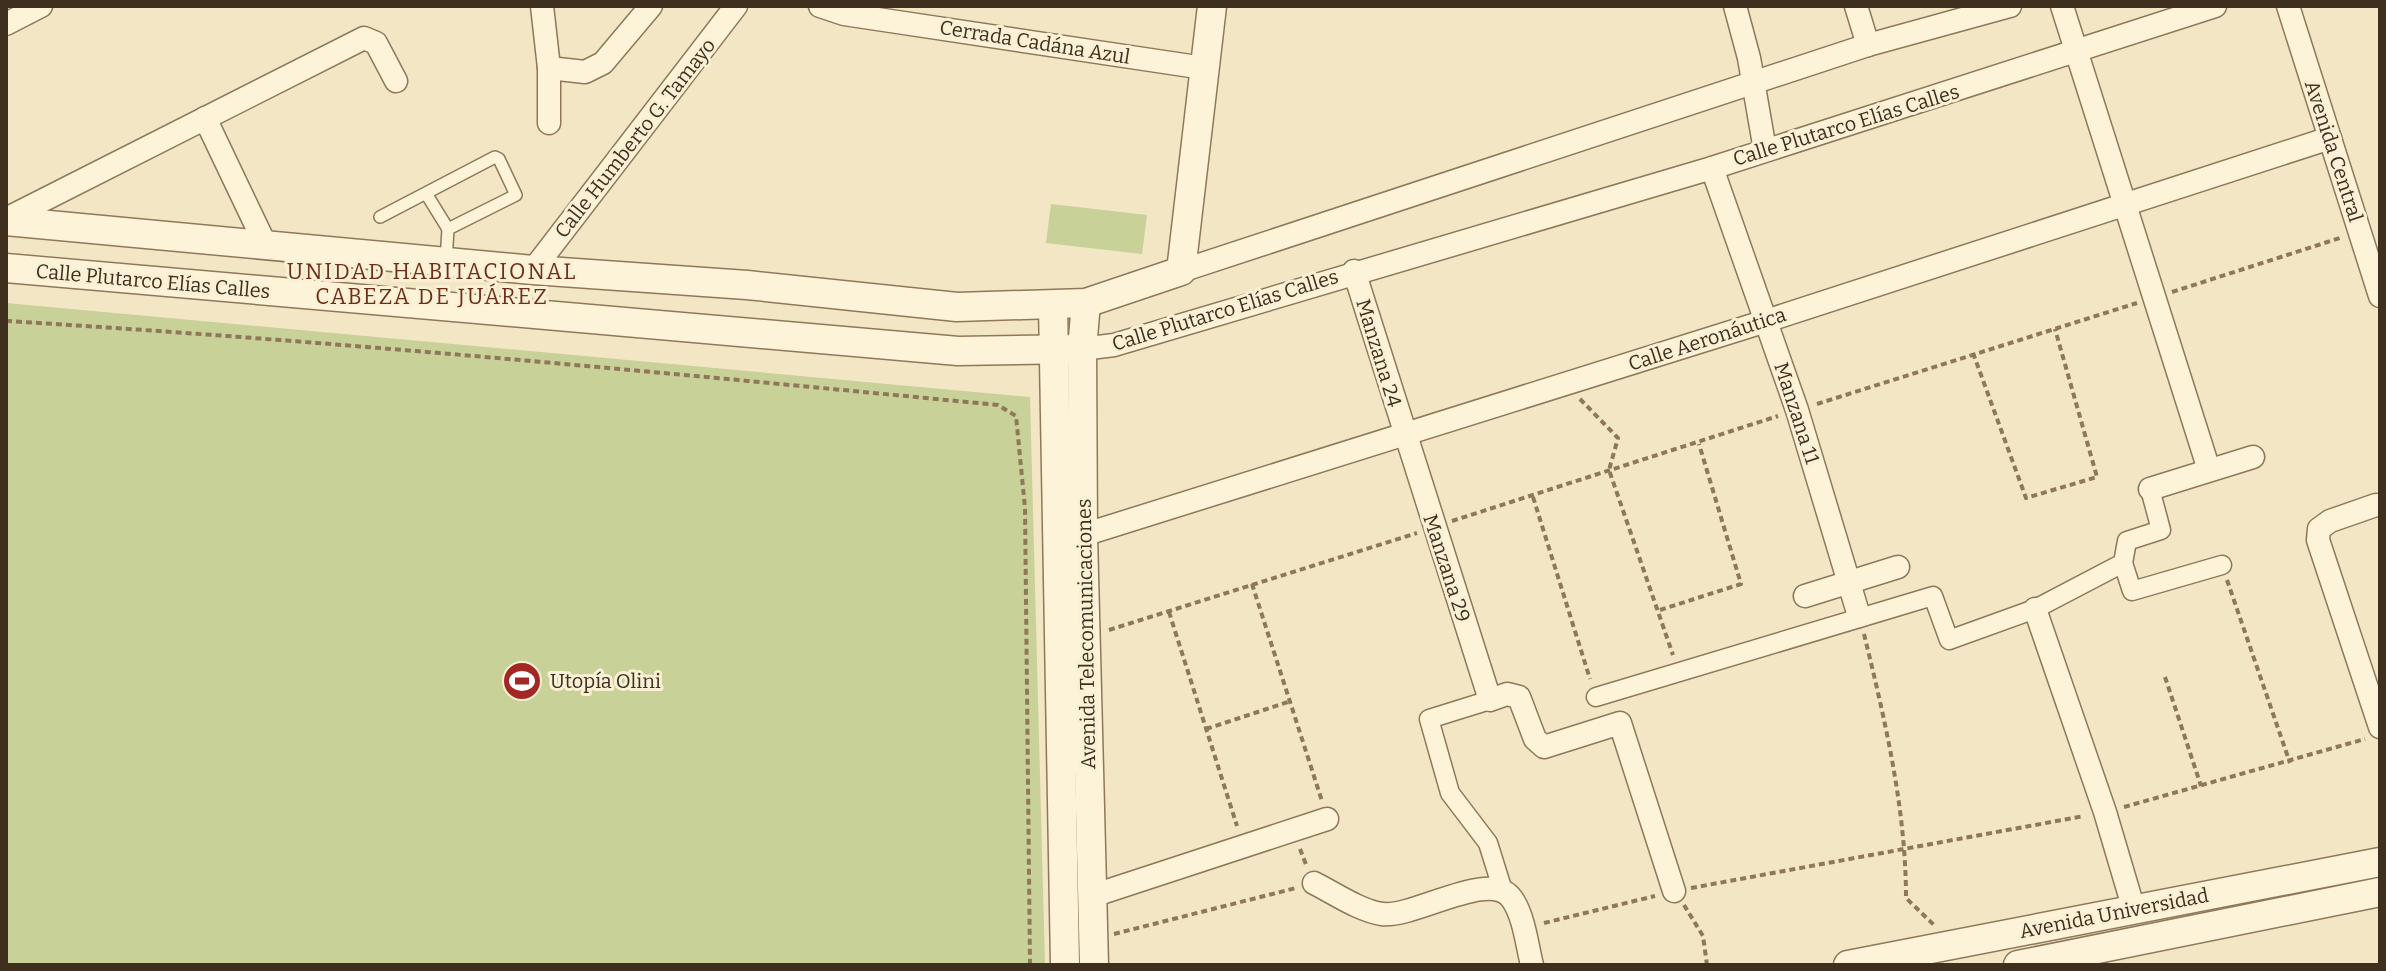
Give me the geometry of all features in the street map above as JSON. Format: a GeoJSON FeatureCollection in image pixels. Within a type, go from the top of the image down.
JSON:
{"type":"FeatureCollection","features":[{"type":"Feature","properties":{"kind":"street"},"geometry":{"type":"LineString","coordinates":[[6,24],[41,6]]}},
{"type":"Feature","properties":{"kind":"street"},"geometry":{"type":"LineString","coordinates":[[542,6],[549,68],[549,123]]}},
{"type":"Feature","properties":{"kind":"street"},"geometry":{"type":"LineString","coordinates":[[549,68],[585,72],[603,63],[651,6]]}},
{"type":"Feature","properties":{"kind":"street","name":"Calle Humberto G. Tamayo"},"geometry":{"type":"LineString","coordinates":[[533,270],[736,6]]}},
{"type":"Feature","properties":{"kind":"street","name":"Cerrada Cadána Azul"},"geometry":{"type":"LineString","coordinates":[[820,6],[844,14],[1204,68]]}},
{"type":"Feature","properties":{"kind":"street"},"geometry":{"type":"LineString","coordinates":[[1181,271],[1212,6]]}},
{"type":"Feature","properties":{"kind":"street"},"geometry":{"type":"LineString","coordinates":[[1735,6],[1749,58],[1765,150]]}},
{"type":"Feature","properties":{"kind":"street"},"geometry":{"type":"LineString","coordinates":[[1856,6],[1868,45]]}},
{"type":"Feature","properties":{"kind":"street"},"geometry":{"type":"LineString","coordinates":[[6,220],[533,270],[747,285],[957,307],[1086,303],[1868,45],[2010,6]]}},
{"type":"Feature","properties":{"kind":"street"},"geometry":{"type":"LineString","coordinates":[[2062,6],[2209,470]]}},
{"type":"Feature","properties":{"kind":"street","name":"Calle Plutarco Elías Calles"},"geometry":{"type":"LineString","coordinates":[[6,268],[958,351],[1082,349],[1114,345],[1354,271],[1712,168],[2215,6]]}},
{"type":"Feature","properties":{"kind":"street","name":"Avenida Central"},"geometry":{"type":"LineString","coordinates":[[2288,6],[2380,296]]}},
{"type":"Feature","properties":{"kind":"street"},"geometry":{"type":"LineString","coordinates":[[6,220],[364,38],[376,43],[396,81]]}},
{"type":"Feature","properties":{"kind":"street"},"geometry":{"type":"LineString","coordinates":[[205,118],[266,246]]}},
{"type":"Feature","properties":{"kind":"street","name":"Calle Aeronáutica"},"geometry":{"type":"LineString","coordinates":[[1083,535],[1766,321],[2330,138]]}},
{"type":"Feature","properties":{"kind":"street","name":"Manzana 11"},"geometry":{"type":"LineString","coordinates":[[1712,168],[1797,410],[1859,616]]}},
{"type":"Feature","properties":{"kind":"street"},"geometry":{"type":"LineString","coordinates":[[83,275],[88,229]]}},
{"type":"Feature","properties":{"kind":"street","name":"Manzana 24"},"geometry":{"type":"LineString","coordinates":[[1354,271],[1404,435]]}},
{"type":"Feature","properties":{"kind":"street","name":"Avenida Telecomunicaciones"},"geometry":{"type":"LineString","coordinates":[[1086,303],[1082,349],[1083,535],[1093,952]]}},
{"type":"Feature","properties":{"kind":"street","name":"Avenida Telecomunicaciones"},"geometry":{"type":"LineString","coordinates":[[1053,305],[1065,965]]}},
{"type":"Feature","properties":{"kind":"street","name":"Manzana 29"},"geometry":{"type":"LineString","coordinates":[[1404,435],[1490,700]]}},
{"type":"Feature","properties":{"kind":"street"},"geometry":{"type":"LineString","coordinates":[[2222,565],[2132,591],[2123,563],[2127,541],[2161,530],[2150,489],[2253,457]]}},
{"type":"Feature","properties":{"kind":"street"},"geometry":{"type":"LineString","coordinates":[[2376,505],[2324,524],[2319,529],[2318,540],[2380,727]]}},
{"type":"Feature","properties":{"kind":"street"},"geometry":{"type":"LineString","coordinates":[[1596,697],[1933,596],[1949,640],[2035,609],[2123,563]]}},
{"type":"Feature","properties":{"kind":"street"},"geometry":{"type":"LineString","coordinates":[[1805,596],[1898,567]]}},
{"type":"Feature","properties":{"kind":"street"},"geometry":{"type":"LineString","coordinates":[[2035,609],[2105,812],[2134,910]]}},
{"type":"Feature","properties":{"kind":"street"},"geometry":{"type":"LineString","coordinates":[[1532,965],[1512,898],[1503,891],[1488,843],[1450,793],[1429,719],[1507,694],[1519,697],[1535,739],[1544,747],[1620,723],[1674,891]]}},
{"type":"Feature","properties":{"kind":"street"},"geometry":{"type":"LineString","coordinates":[[1092,896],[1327,819]]}},
{"type":"Feature","properties":{"kind":"street","name":"Avenida Universidad"},"geometry":{"type":"LineString","coordinates":[[1848,965],[1940,956],[2134,910],[2380,862]]}},
{"type":"Feature","properties":{"kind":"street"},"geometry":{"type":"LineString","coordinates":[[1314,883],[1379,914],[1399,914],[1477,890],[1503,891]]}},
{"type":"Feature","properties":{"kind":"street","name":"Avenida Universidad"},"geometry":{"type":"LineString","coordinates":[[2018,965],[2380,892]]}},
{"type":"Feature","properties":{"kind":"lane"},"geometry":{"type":"LineString","coordinates":[[380,217],[495,157],[499,159],[516,195],[448,229]]}},
{"type":"Feature","properties":{"kind":"lane"},"geometry":{"type":"LineString","coordinates":[[427,195],[448,229],[445,262]]}},
{"type":"Feature","properties":{"kind":"path"},"geometry":{"type":"LineString","coordinates":[[1085,638],[2360,231]]}},
{"type":"Feature","properties":{"kind":"path"},"geometry":{"type":"LineString","coordinates":[[6,321],[227,335],[633,369],[998,405],[1016,416],[1025,508],[1030,965]]}},
{"type":"Feature","properties":{"kind":"path"},"geometry":{"type":"LineString","coordinates":[[1973,353],[2026,498],[2097,477],[2055,329]]}},
{"type":"Feature","properties":{"kind":"path"},"geometry":{"type":"LineString","coordinates":[[1565,384],[1618,438],[1609,470],[1660,610],[1678,673]]}},
{"type":"Feature","properties":{"kind":"path"},"geometry":{"type":"LineString","coordinates":[[1660,610],[1741,584],[1699,444]]}},
{"type":"Feature","properties":{"kind":"path"},"geometry":{"type":"LineString","coordinates":[[1533,496],[1596,697]]}},
{"type":"Feature","properties":{"kind":"path"},"geometry":{"type":"LineString","coordinates":[[2222,565],[2290,763]]}},
{"type":"Feature","properties":{"kind":"path"},"geometry":{"type":"LineString","coordinates":[[1252,584],[1327,819]]}},
{"type":"Feature","properties":{"kind":"path"},"geometry":{"type":"LineString","coordinates":[[1169,612],[1244,847]]}},
{"type":"Feature","properties":{"kind":"path"},"geometry":{"type":"LineString","coordinates":[[1859,616],[1881,705],[1906,850],[1906,898],[1936,927],[1940,956]]}},
{"type":"Feature","properties":{"kind":"path"},"geometry":{"type":"LineString","coordinates":[[2165,677],[2201,786]]}},
{"type":"Feature","properties":{"kind":"path"},"geometry":{"type":"LineString","coordinates":[[1206,729],[1291,701]]}},
{"type":"Feature","properties":{"kind":"path"},"geometry":{"type":"LineString","coordinates":[[1522,929],[1674,891],[2105,812],[2290,763],[2380,735]]}},
{"type":"Feature","properties":{"kind":"path"},"geometry":{"type":"LineString","coordinates":[[1093,952],[1314,883],[1292,831]]}},
{"type":"Feature","properties":{"kind":"path"},"geometry":{"type":"LineString","coordinates":[[1674,891],[1703,936],[1707,965]]}},
{"type":"Feature","properties":{"kind":"green space"},"geometry":{"type":"Polygon","coordinates":[[[1051,204],[1147,215],[1142,254],[1046,243],[1051,204]]]}},
{"type":"Feature","properties":{"kind":"green space","name":"Utopía Olini"},"geometry":{"type":"Polygon","coordinates":[[[6,303],[1030,397],[1045,965],[6,965],[6,303]]]}},
{"type":"Feature","properties":{"kind":"place","name":"Utopía Olini"},"geometry":{"type":"Point","coordinates":[522,681]}},
{"type":"Feature","properties":{"kind":"district","name":"UNIDAD HABITACIONAL CABEZA DE JUÁREZ"},"geometry":{"type":"Point","coordinates":[432,284]}}]}
